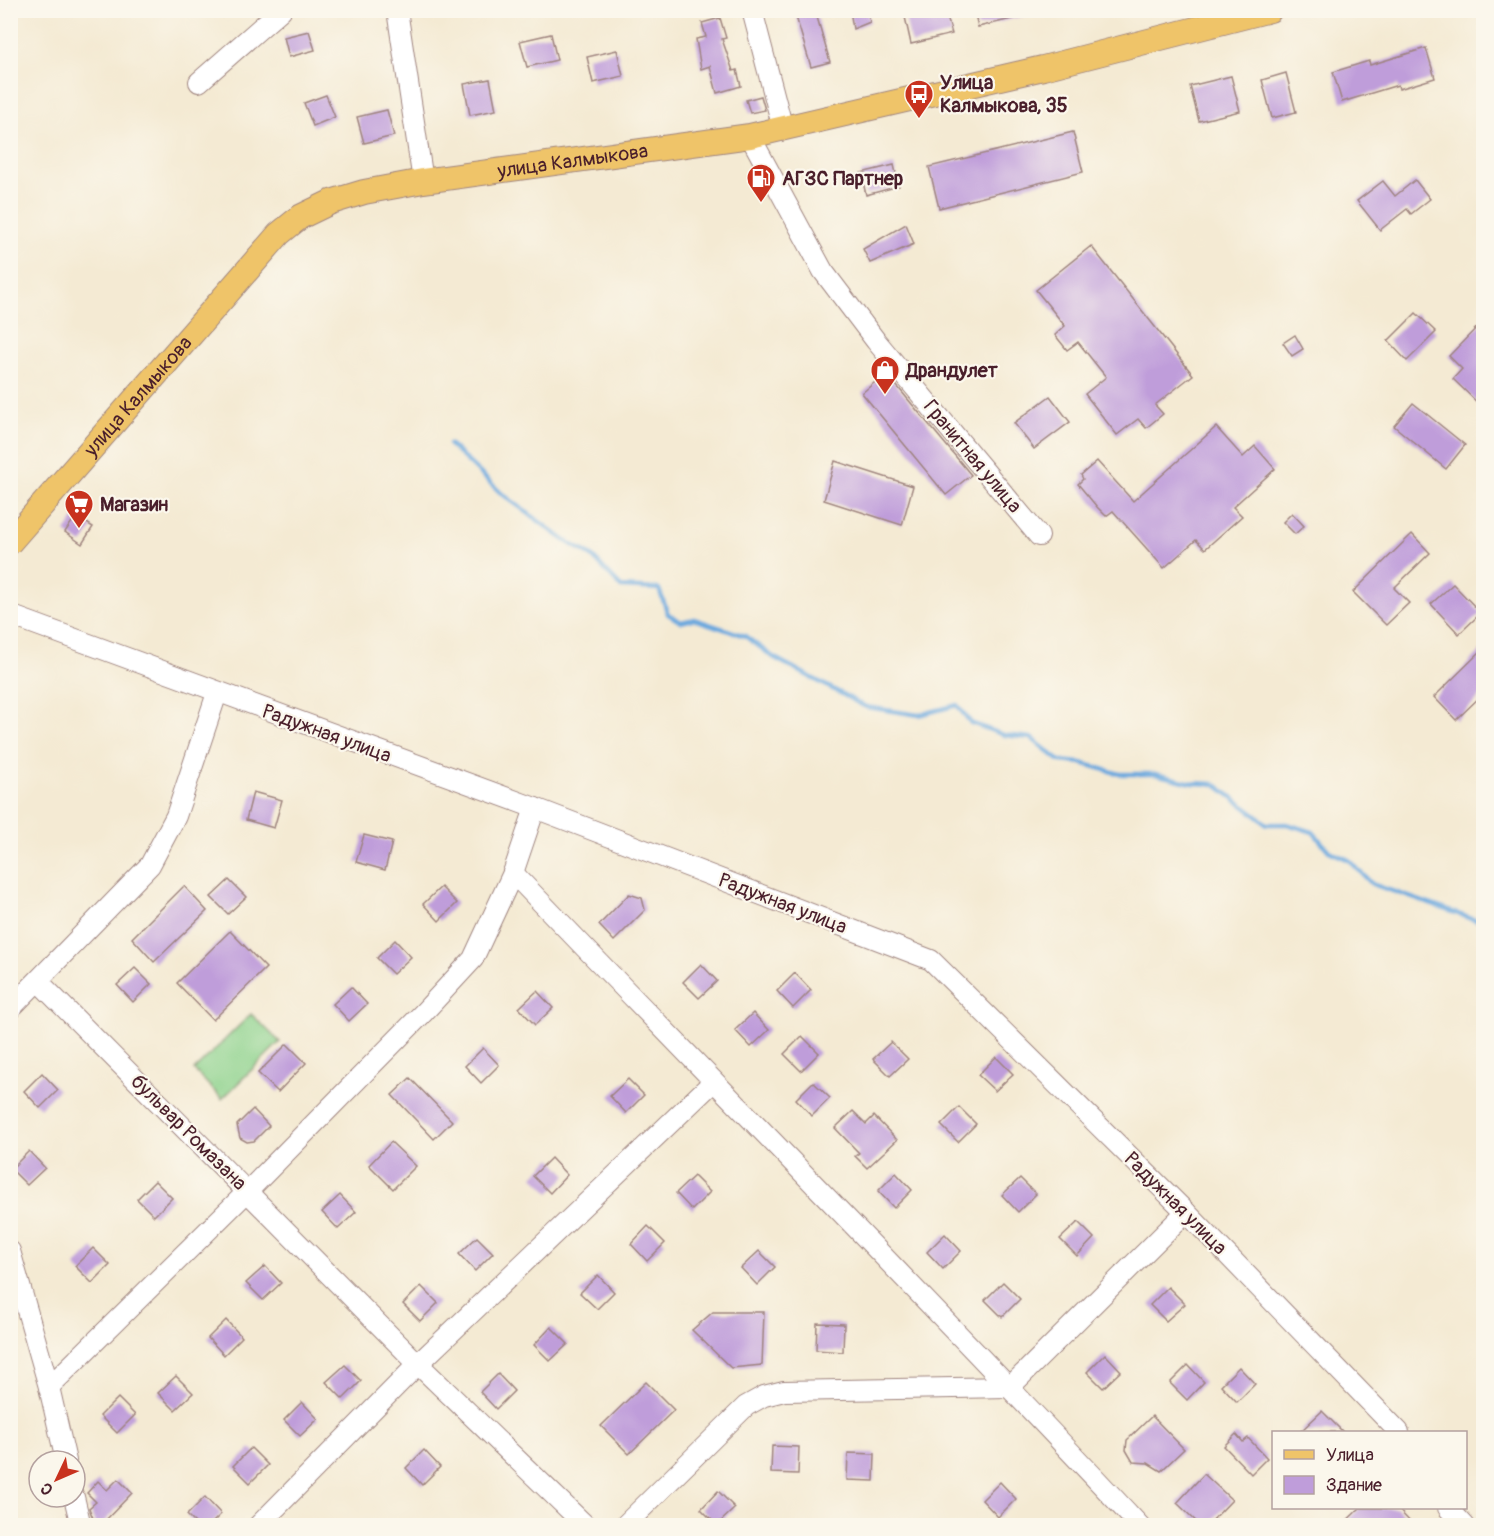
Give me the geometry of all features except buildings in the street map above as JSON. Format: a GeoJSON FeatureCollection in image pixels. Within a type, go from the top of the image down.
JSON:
{"type":"FeatureCollection","features":[{"type":"Feature","properties":{"kind":"main road","name":"улица Калмыкова"},"geometry":{"type":"LineString","coordinates":[[10,542],[279,234],[300,217],[331,202],[364,192],[423,181],[750,136],[1043,68],[1270,10]]}},
{"type":"Feature","properties":{"kind":"street"},"geometry":{"type":"LineString","coordinates":[[200,82],[281,10]]}},
{"type":"Feature","properties":{"kind":"street"},"geometry":{"type":"LineString","coordinates":[[397,10],[423,181]]}},
{"type":"Feature","properties":{"kind":"street"},"geometry":{"type":"LineString","coordinates":[[752,10],[783,129]]}},
{"type":"Feature","properties":{"kind":"street","name":"Гранитная улица"},"geometry":{"type":"LineString","coordinates":[[750,136],[823,272],[876,341],[1039,536]]}},
{"type":"Feature","properties":{"kind":"street","name":"Радужная улица"},"geometry":{"type":"LineString","coordinates":[[10,615],[535,808],[931,960],[1186,1212],[1398,1431]]}},
{"type":"Feature","properties":{"kind":"street"},"geometry":{"type":"LineString","coordinates":[[10,1010],[150,865],[176,816],[217,693]]}},
{"type":"Feature","properties":{"kind":"street"},"geometry":{"type":"LineString","coordinates":[[49,1387],[248,1191],[473,959],[513,873],[535,808]]}},
{"type":"Feature","properties":{"kind":"street"},"geometry":{"type":"LineString","coordinates":[[513,873],[1010,1387],[1140,1526]]}},
{"type":"Feature","properties":{"kind":"street","name":"бульвар Ромазана"},"geometry":{"type":"LineString","coordinates":[[39,982],[418,1364],[586,1526]]}},
{"type":"Feature","properties":{"kind":"street"},"geometry":{"type":"LineString","coordinates":[[258,1526],[418,1364],[713,1082]]}},
{"type":"Feature","properties":{"kind":"street"},"geometry":{"type":"LineString","coordinates":[[624,1526],[746,1406],[764,1396],[784,1391],[1010,1387],[1186,1212]]}},
{"type":"Feature","properties":{"kind":"street"},"geometry":{"type":"LineString","coordinates":[[10,1251],[49,1387],[63,1449]]}},
{"type":"Feature","properties":{"kind":"street"},"geometry":{"type":"LineString","coordinates":[[77,1509],[81,1526]]}},
{"type":"Feature","properties":{"kind":"street"},"geometry":{"type":"LineString","coordinates":[[1449,1509],[1465,1526]]}},
{"type":"Feature","properties":{"kind":"green space"},"geometry":{"type":"Polygon","coordinates":[[[251,1014],[280,1042],[222,1099],[194,1070],[251,1014]]]}},
{"type":"Feature","properties":{"kind":"waterway"},"geometry":{"type":"LineString","coordinates":[[449,444],[501,493],[564,540],[592,556],[621,587],[659,589],[668,614],[681,622],[694,619],[745,636],[773,657],[866,707],[919,715],[957,705],[971,723],[1004,735],[1031,738],[1060,761],[1081,763],[1120,774],[1155,774],[1192,783],[1215,784],[1267,824],[1287,824],[1313,832],[1329,851],[1349,860],[1372,884],[1484,923]]}},
{"type":"Feature","properties":{"kind":"place","name":"Улица Калмыкова, 35"},"geometry":{"type":"Point","coordinates":[919,120]}},
{"type":"Feature","properties":{"kind":"place","name":"АГЗС Партнер"},"geometry":{"type":"Point","coordinates":[761,204]}},
{"type":"Feature","properties":{"kind":"place","name":"Драндулет"},"geometry":{"type":"Point","coordinates":[885,396]}},
{"type":"Feature","properties":{"kind":"place","name":"Магазин"},"geometry":{"type":"Point","coordinates":[79,530]}}]}
